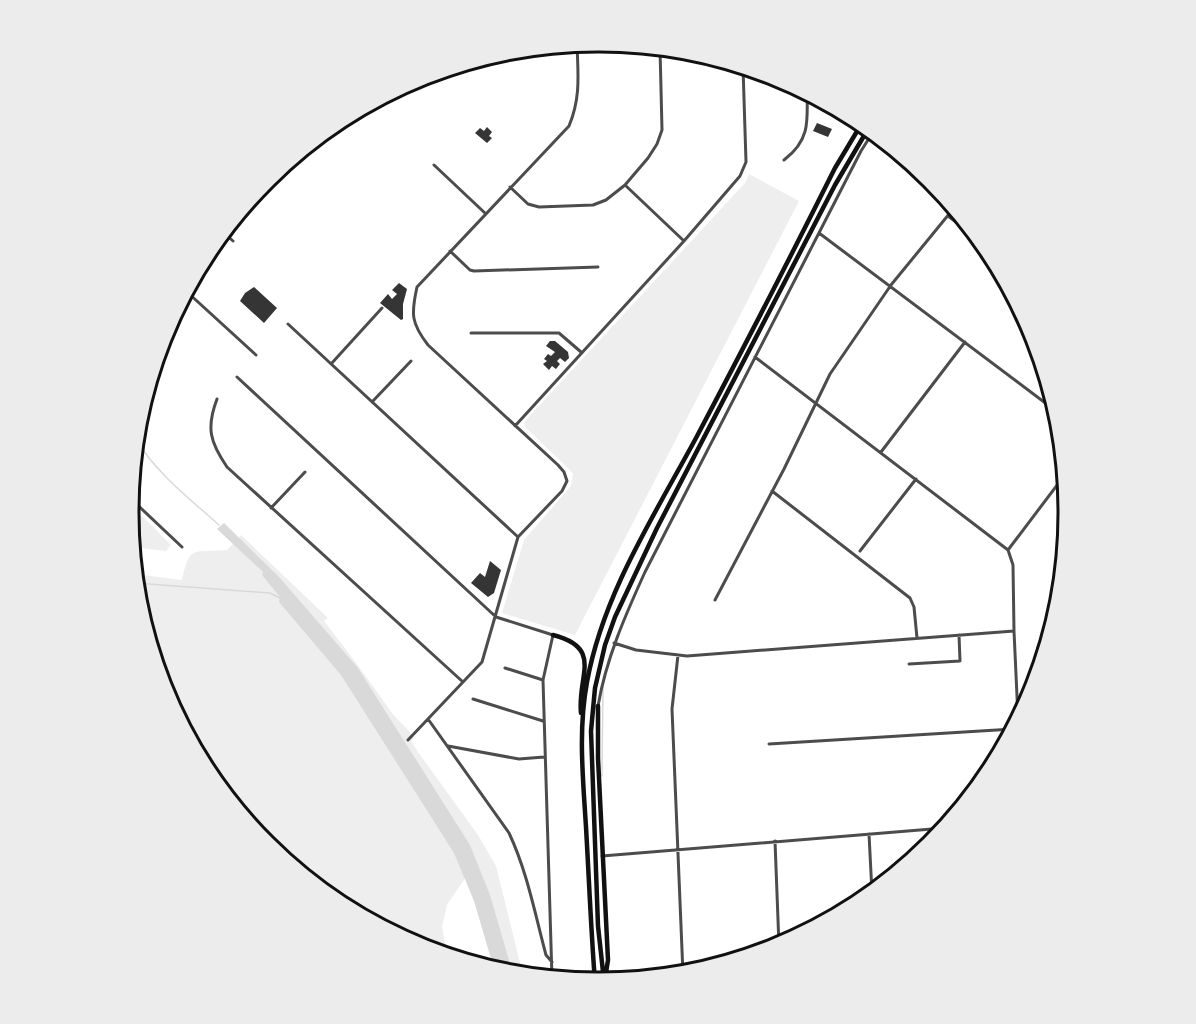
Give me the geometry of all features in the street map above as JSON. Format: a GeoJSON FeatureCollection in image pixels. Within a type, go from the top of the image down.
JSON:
{"type":"FeatureCollection","features":[{"type":"Feature","properties":{"kind":"main road"},"geometry":{"type":"LineString","coordinates":[[582,719],[597,642],[606,615],[630,562],[835,168],[856,132]]}},
{"type":"Feature","properties":{"kind":"main road"},"geometry":{"type":"LineString","coordinates":[[603,972],[598,926],[591,731],[600,663],[609,631],[657,528],[835,185],[863,137]]}},
{"type":"Feature","properties":{"kind":"main road"},"geometry":{"type":"LineString","coordinates":[[553,635],[572,641],[583,654],[585,663],[580,706],[594,972]]}},
{"type":"Feature","properties":{"kind":"main road"},"geometry":{"type":"LineString","coordinates":[[598,706],[602,856],[608,960],[606,972]]}},
{"type":"Feature","properties":{"kind":"street"},"geometry":{"type":"LineString","coordinates":[[408,740],[482,662],[518,537],[562,491],[567,478],[558,465],[428,345],[416,330],[413,313],[417,287],[569,126],[576,109],[578,95],[577,53]]}},
{"type":"Feature","properties":{"kind":"street"},"geometry":{"type":"LineString","coordinates":[[510,187],[528,204],[539,207],[593,205],[606,200],[625,185],[657,144],[662,130],[660,56]]}},
{"type":"Feature","properties":{"kind":"street"},"geometry":{"type":"LineString","coordinates":[[515,426],[684,241],[740,176],[746,162],[743,76]]}},
{"type":"Feature","properties":{"kind":"street"},"geometry":{"type":"LineString","coordinates":[[783,160],[796,151],[808,124],[807,103]]}},
{"type":"Feature","properties":{"kind":"street"},"geometry":{"type":"LineString","coordinates":[[591,731],[614,643],[645,572],[869,141]]}},
{"type":"Feature","properties":{"kind":"street"},"geometry":{"type":"LineString","coordinates":[[435,165],[486,214]]}},
{"type":"Feature","properties":{"kind":"street"},"geometry":{"type":"LineString","coordinates":[[625,185],[684,241]]}},
{"type":"Feature","properties":{"kind":"street"},"geometry":{"type":"LineString","coordinates":[[715,600],[830,374],[891,285],[948,216],[951,218]]}},
{"type":"Feature","properties":{"kind":"street"},"geometry":{"type":"LineString","coordinates":[[821,234],[1044,402]]}},
{"type":"Feature","properties":{"kind":"street"},"geometry":{"type":"LineString","coordinates":[[229,238],[233,241]]}},
{"type":"Feature","properties":{"kind":"street"},"geometry":{"type":"LineString","coordinates":[[450,251],[474,272],[598,267]]}},
{"type":"Feature","properties":{"kind":"street"},"geometry":{"type":"LineString","coordinates":[[192,297],[256,356]]}},
{"type":"Feature","properties":{"kind":"street"},"geometry":{"type":"LineString","coordinates":[[331,364],[382,308]]}},
{"type":"Feature","properties":{"kind":"street"},"geometry":{"type":"LineString","coordinates":[[288,324],[518,537]]}},
{"type":"Feature","properties":{"kind":"street"},"geometry":{"type":"LineString","coordinates":[[471,333],[560,333],[581,352]]}},
{"type":"Feature","properties":{"kind":"street"},"geometry":{"type":"LineString","coordinates":[[881,452],[965,342]]}},
{"type":"Feature","properties":{"kind":"street"},"geometry":{"type":"LineString","coordinates":[[755,357],[1008,550],[1013,565],[1017,700]]}},
{"type":"Feature","properties":{"kind":"street"},"geometry":{"type":"LineString","coordinates":[[372,402],[411,361]]}},
{"type":"Feature","properties":{"kind":"street"},"geometry":{"type":"LineString","coordinates":[[237,377],[496,617],[553,635],[543,680],[552,969]]}},
{"type":"Feature","properties":{"kind":"street"},"geometry":{"type":"LineString","coordinates":[[217,399],[210,420],[210,432],[213,443],[227,467],[463,682]]}},
{"type":"Feature","properties":{"kind":"street"},"geometry":{"type":"LineString","coordinates":[[271,508],[305,472]]}},
{"type":"Feature","properties":{"kind":"street"},"geometry":{"type":"LineString","coordinates":[[860,551],[916,480]]}},
{"type":"Feature","properties":{"kind":"street"},"geometry":{"type":"LineString","coordinates":[[1008,550],[1057,485]]}},
{"type":"Feature","properties":{"kind":"street"},"geometry":{"type":"LineString","coordinates":[[772,491],[910,598],[914,607],[917,638]]}},
{"type":"Feature","properties":{"kind":"street"},"geometry":{"type":"LineString","coordinates":[[139,506],[182,547]]}},
{"type":"Feature","properties":{"kind":"street"},"geometry":{"type":"LineString","coordinates":[[614,643],[636,650],[678,655],[712,655],[1014,631]]}},
{"type":"Feature","properties":{"kind":"street"},"geometry":{"type":"LineString","coordinates":[[909,664],[960,661],[959,635]]}},
{"type":"Feature","properties":{"kind":"street"},"geometry":{"type":"LineString","coordinates":[[678,655],[672,709],[683,964]]}},
{"type":"Feature","properties":{"kind":"street"},"geometry":{"type":"LineString","coordinates":[[505,668],[543,680]]}},
{"type":"Feature","properties":{"kind":"street"},"geometry":{"type":"LineString","coordinates":[[472,699],[543,721]]}},
{"type":"Feature","properties":{"kind":"street"},"geometry":{"type":"LineString","coordinates":[[428,719],[501,821],[516,848],[546,955],[552,962]]}},
{"type":"Feature","properties":{"kind":"street"},"geometry":{"type":"LineString","coordinates":[[769,744],[1002,730]]}},
{"type":"Feature","properties":{"kind":"street"},"geometry":{"type":"LineString","coordinates":[[447,745],[519,759],[544,757]]}},
{"type":"Feature","properties":{"kind":"street"},"geometry":{"type":"LineString","coordinates":[[602,856],[930,829]]}},
{"type":"Feature","properties":{"kind":"street"},"geometry":{"type":"LineString","coordinates":[[869,834],[871,881]]}},
{"type":"Feature","properties":{"kind":"street"},"geometry":{"type":"LineString","coordinates":[[775,841],[778,935]]}},
{"type":"Feature","properties":{"kind":"shaded area"},"geometry":{"type":"Polygon","coordinates":[[[749,174],[799,201],[575,635],[502,613],[524,540],[571,486],[573,474],[525,427],[525,421],[745,183],[749,174]]]}},
{"type":"Feature","properties":{"kind":"shaded area"},"geometry":{"type":"Polygon","coordinates":[[[139,513],[171,545],[166,551],[140,548],[139,513]]]}},
{"type":"Feature","properties":{"kind":"shaded area"},"geometry":{"type":"Polygon","coordinates":[[[224,523],[279,577],[358,668],[470,845],[490,895],[510,963],[491,959],[474,901],[454,853],[341,675],[279,602],[280,597],[262,575],[263,572],[217,529],[224,523]]]}},
{"type":"Feature","properties":{"kind":"shaded area"},"geometry":{"type":"Polygon","coordinates":[[[241,535],[328,618],[324,621],[392,713],[412,734],[414,738],[411,741],[418,752],[478,835],[496,866],[521,965],[502,962],[471,869],[447,905],[442,927],[445,945],[422,937],[368,910],[318,877],[273,837],[233,792],[200,742],[173,688],[154,631],[143,575],[182,580],[191,555],[200,551],[227,550],[241,535]]]}},
{"type":"Feature","properties":{"kind":"building"},"geometry":{"type":"Polygon","coordinates":[[[817,123],[832,129],[828,137],[813,131],[817,123]]]}},
{"type":"Feature","properties":{"kind":"building"},"geometry":{"type":"Polygon","coordinates":[[[487,127],[492,132],[489,136],[492,138],[487,143],[475,133],[480,128],[484,131],[487,127]]]}},
{"type":"Feature","properties":{"kind":"building"},"geometry":{"type":"Polygon","coordinates":[[[399,283],[407,289],[401,320],[380,303],[388,294],[392,299],[397,294],[392,290],[399,283]]]}},
{"type":"Feature","properties":{"kind":"building"},"geometry":{"type":"Polygon","coordinates":[[[254,287],[277,308],[264,323],[240,301],[245,293],[254,287]]]}},
{"type":"Feature","properties":{"kind":"building"},"geometry":{"type":"Polygon","coordinates":[[[550,341],[555,341],[568,352],[569,358],[565,362],[560,358],[557,361],[560,364],[556,369],[552,366],[549,370],[543,364],[547,361],[544,359],[548,354],[551,356],[555,352],[546,346],[550,341]]]}},
{"type":"Feature","properties":{"kind":"building"},"geometry":{"type":"Polygon","coordinates":[[[490,561],[501,570],[494,593],[488,597],[471,583],[480,573],[485,577],[490,561]]]}},
{"type":"Feature","properties":{"kind":"waterway"},"geometry":{"type":"LineString","coordinates":[[142,450],[163,474],[219,525]]}},
{"type":"Feature","properties":{"kind":"waterway"},"geometry":{"type":"LineString","coordinates":[[144,584],[270,593],[280,598]]}},
{"type":"Feature","properties":{"kind":"waterway"},"geometry":{"type":"LineString","coordinates":[[602,776],[603,687]]}}]}
